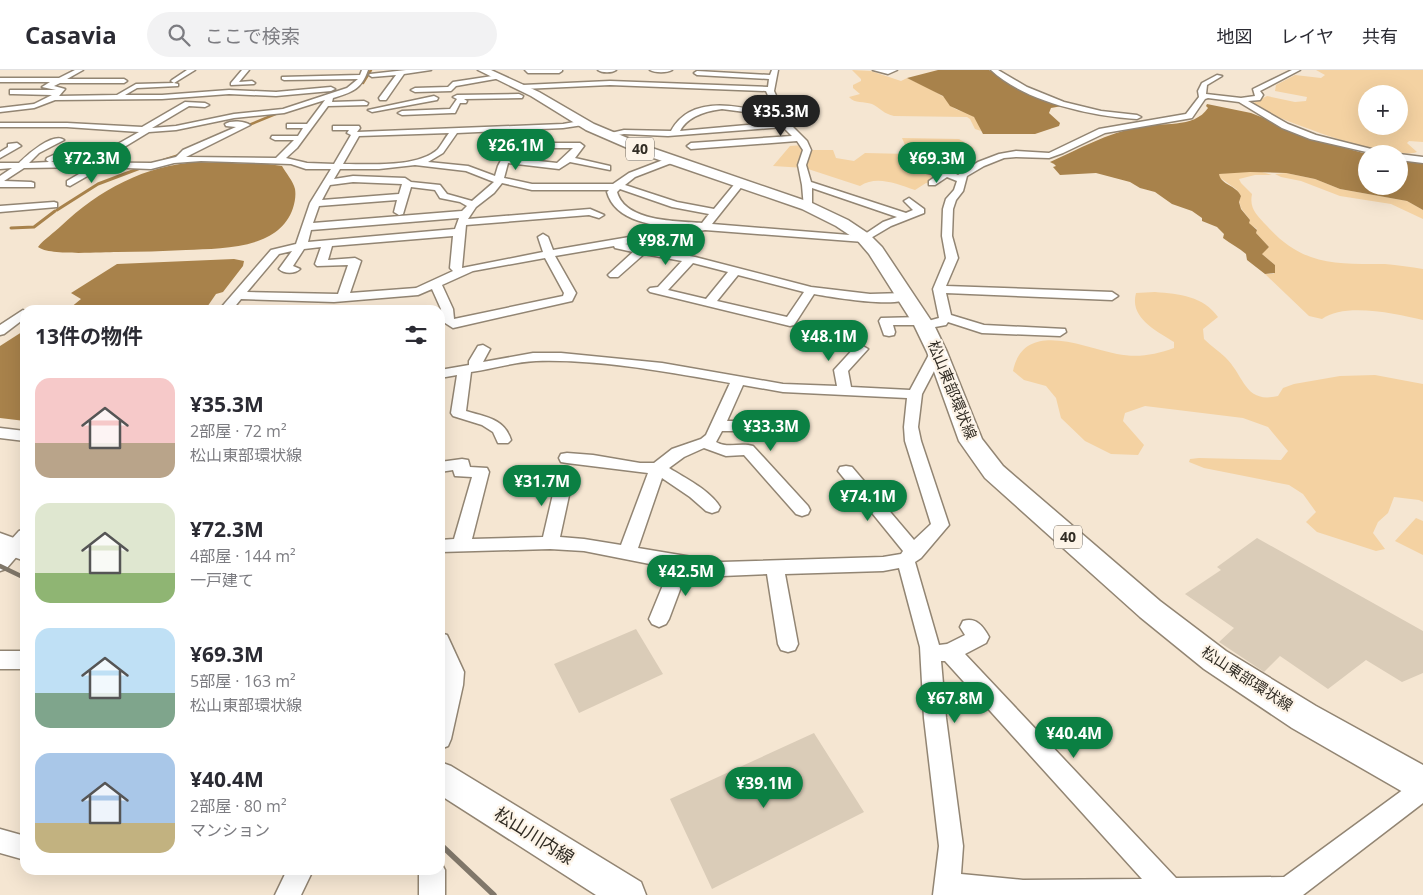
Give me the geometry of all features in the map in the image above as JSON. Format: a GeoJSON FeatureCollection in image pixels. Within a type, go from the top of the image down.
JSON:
{"type":"FeatureCollection","features":[{"type":"Feature","properties":{"kind":"main road","name":"松山東部環状線"},"geometry":{"type":"LineString","coordinates":[[483,70],[499,77],[580,123],[671,160],[740,183],[806,194],[842,224],[864,239],[876,251],[905,297],[930,321],[937,352],[972,441],[981,457],[1010,486],[1150,609],[1215,660],[1304,717],[1423,784]]}},
{"type":"Feature","properties":{"kind":"main road","name":"松山川内線"},"geometry":{"type":"LineString","coordinates":[[445,780],[628,895]]}},
{"type":"Feature","properties":{"kind":"street"},"geometry":{"type":"LineString","coordinates":[[0,110],[28,108],[56,96],[61,89],[46,88],[80,70]]}},
{"type":"Feature","properties":{"kind":"street"},"geometry":{"type":"LineString","coordinates":[[246,70],[233,84],[259,83]]}},
{"type":"Feature","properties":{"kind":"street"},"geometry":{"type":"LineString","coordinates":[[13,92],[77,98],[148,97],[229,92],[270,88],[296,70]]}},
{"type":"Feature","properties":{"kind":"street"},"geometry":{"type":"LineString","coordinates":[[284,78],[327,80],[366,74],[427,70]]}},
{"type":"Feature","properties":{"kind":"street"},"geometry":{"type":"LineString","coordinates":[[427,70],[414,92],[451,89],[454,87],[453,84],[499,77]]}},
{"type":"Feature","properties":{"kind":"street"},"geometry":{"type":"LineString","coordinates":[[527,71],[559,70],[554,84]]}},
{"type":"Feature","properties":{"kind":"street"},"geometry":{"type":"LineString","coordinates":[[601,70],[613,70]]}},
{"type":"Feature","properties":{"kind":"street"},"geometry":{"type":"LineString","coordinates":[[653,70],[668,70]]}},
{"type":"Feature","properties":{"kind":"street"},"geometry":{"type":"LineString","coordinates":[[876,70],[888,72],[894,70]]}},
{"type":"Feature","properties":{"kind":"street"},"geometry":{"type":"LineString","coordinates":[[994,70],[1009,81],[1047,97],[1112,115],[1137,117],[1191,113]]}},
{"type":"Feature","properties":{"kind":"street"},"geometry":{"type":"LineString","coordinates":[[1203,97],[1241,100],[1257,98],[1259,95],[1256,91],[1263,86],[1272,84],[1297,70]]}},
{"type":"Feature","properties":{"kind":"street"},"geometry":{"type":"LineString","coordinates":[[688,85],[698,72],[774,74],[771,89],[784,122],[807,150],[802,164],[806,194],[908,217]]}},
{"type":"Feature","properties":{"kind":"street"},"geometry":{"type":"LineString","coordinates":[[148,97],[173,84],[182,76],[194,73]]}},
{"type":"Feature","properties":{"kind":"street"},"geometry":{"type":"LineString","coordinates":[[382,98],[401,73]]}},
{"type":"Feature","properties":{"kind":"street"},"geometry":{"type":"LineString","coordinates":[[0,126],[51,125],[147,129],[186,126],[222,118],[284,111],[326,100],[337,94],[354,90],[366,74]]}},
{"type":"Feature","properties":{"kind":"street"},"geometry":{"type":"LineString","coordinates":[[22,80],[32,76]]}},
{"type":"Feature","properties":{"kind":"street"},"geometry":{"type":"LineString","coordinates":[[930,321],[939,289],[952,258],[946,236],[948,209],[951,199],[958,191],[963,175],[968,171],[1002,157],[1017,154],[1039,156],[1053,154],[1100,132],[1137,123],[1184,118],[1202,101],[1204,84],[1219,76]]}},
{"type":"Feature","properties":{"kind":"street"},"geometry":{"type":"LineString","coordinates":[[301,83],[307,78]]}},
{"type":"Feature","properties":{"kind":"street"},"geometry":{"type":"LineString","coordinates":[[0,80],[124,81]]}},
{"type":"Feature","properties":{"kind":"street"},"geometry":{"type":"LineString","coordinates":[[394,82],[402,82]]}},
{"type":"Feature","properties":{"kind":"street"},"geometry":{"type":"LineString","coordinates":[[411,82],[420,82]]}},
{"type":"Feature","properties":{"kind":"street"},"geometry":{"type":"LineString","coordinates":[[595,91],[598,83]]}},
{"type":"Feature","properties":{"kind":"street"},"geometry":{"type":"LineString","coordinates":[[511,98],[554,84],[568,87],[598,83],[628,83],[676,91],[744,95],[744,97]]}},
{"type":"Feature","properties":{"kind":"street"},"geometry":{"type":"LineString","coordinates":[[625,93],[628,83]]}},
{"type":"Feature","properties":{"kind":"street"},"geometry":{"type":"LineString","coordinates":[[676,91],[688,85],[729,83],[771,89]]}},
{"type":"Feature","properties":{"kind":"street"},"geometry":{"type":"LineString","coordinates":[[115,97],[136,86],[173,84]]}},
{"type":"Feature","properties":{"kind":"street"},"geometry":{"type":"LineString","coordinates":[[77,98],[102,85]]}},
{"type":"Feature","properties":{"kind":"street"},"geometry":{"type":"LineString","coordinates":[[245,89],[354,90]]}},
{"type":"Feature","properties":{"kind":"street"},"geometry":{"type":"LineString","coordinates":[[335,129],[356,128],[351,133],[356,134],[435,112],[452,111],[460,99],[525,92]]}},
{"type":"Feature","properties":{"kind":"street"},"geometry":{"type":"LineString","coordinates":[[372,110],[427,98],[439,98]]}},
{"type":"Feature","properties":{"kind":"street"},"geometry":{"type":"LineString","coordinates":[[170,114],[190,113],[216,100]]}},
{"type":"Feature","properties":{"kind":"street"},"geometry":{"type":"LineString","coordinates":[[326,100],[364,103]]}},
{"type":"Feature","properties":{"kind":"street"},"geometry":{"type":"LineString","coordinates":[[279,160],[310,126],[314,115],[326,100]]}},
{"type":"Feature","properties":{"kind":"street"},"geometry":{"type":"LineString","coordinates":[[1241,100],[1285,126],[1313,137],[1358,147]]}},
{"type":"Feature","properties":{"kind":"street"},"geometry":{"type":"LineString","coordinates":[[27,102],[43,102]]}},
{"type":"Feature","properties":{"kind":"street"},"geometry":{"type":"LineString","coordinates":[[41,165],[60,155],[118,147],[188,104],[207,105]]}},
{"type":"Feature","properties":{"kind":"street"},"geometry":{"type":"LineString","coordinates":[[245,115],[260,105]]}},
{"type":"Feature","properties":{"kind":"street"},"geometry":{"type":"LineString","coordinates":[[391,106],[396,123]]}},
{"type":"Feature","properties":{"kind":"street"},"geometry":{"type":"LineString","coordinates":[[675,132],[678,121],[693,114],[702,106],[724,106],[784,122]]}},
{"type":"Feature","properties":{"kind":"street"},"geometry":{"type":"LineString","coordinates":[[222,118],[237,107]]}},
{"type":"Feature","properties":{"kind":"street"},"geometry":{"type":"LineString","coordinates":[[431,132],[436,120],[435,112]]}},
{"type":"Feature","properties":{"kind":"street"},"geometry":{"type":"LineString","coordinates":[[693,114],[751,112]]}},
{"type":"Feature","properties":{"kind":"street"},"geometry":{"type":"LineString","coordinates":[[606,135],[624,132],[668,134],[728,124],[784,122]]}},
{"type":"Feature","properties":{"kind":"street"},"geometry":{"type":"LineString","coordinates":[[174,160],[246,125],[200,123]]}},
{"type":"Feature","properties":{"kind":"street"},"geometry":{"type":"LineString","coordinates":[[396,123],[431,132],[481,133],[580,123]]}},
{"type":"Feature","properties":{"kind":"street"},"geometry":{"type":"LineString","coordinates":[[728,124],[738,145]]}},
{"type":"Feature","properties":{"kind":"street"},"geometry":{"type":"LineString","coordinates":[[35,132],[51,125]]}},
{"type":"Feature","properties":{"kind":"street"},"geometry":{"type":"LineString","coordinates":[[176,135],[188,128],[186,126]]}},
{"type":"Feature","properties":{"kind":"street"},"geometry":{"type":"LineString","coordinates":[[290,126],[310,126]]}},
{"type":"Feature","properties":{"kind":"street"},"geometry":{"type":"LineString","coordinates":[[534,144],[538,127]]}},
{"type":"Feature","properties":{"kind":"street"},"geometry":{"type":"LineString","coordinates":[[418,163],[438,153],[454,131]]}},
{"type":"Feature","properties":{"kind":"street"},"geometry":{"type":"LineString","coordinates":[[294,269],[285,269],[301,246],[315,203],[356,134]]}},
{"type":"Feature","properties":{"kind":"street"},"geometry":{"type":"LineString","coordinates":[[81,135],[113,135],[85,151]]}},
{"type":"Feature","properties":{"kind":"street"},"geometry":{"type":"LineString","coordinates":[[275,138],[300,138]]}},
{"type":"Feature","properties":{"kind":"street"},"geometry":{"type":"LineString","coordinates":[[691,146],[738,145],[799,138]]}},
{"type":"Feature","properties":{"kind":"street"},"geometry":{"type":"LineString","coordinates":[[0,180],[22,166],[36,151],[60,140]]}},
{"type":"Feature","properties":{"kind":"street"},"geometry":{"type":"LineString","coordinates":[[229,305],[275,252],[465,218],[500,180],[500,174],[506,160],[513,145],[580,146],[569,159],[559,166],[506,160]]}},
{"type":"Feature","properties":{"kind":"street"},"geometry":{"type":"LineString","coordinates":[[0,155],[17,146],[11,146]]}},
{"type":"Feature","properties":{"kind":"street"},"geometry":{"type":"LineString","coordinates":[[185,146],[200,146]]}},
{"type":"Feature","properties":{"kind":"street"},"geometry":{"type":"LineString","coordinates":[[113,165],[126,156]]}},
{"type":"Feature","properties":{"kind":"street"},"geometry":{"type":"LineString","coordinates":[[932,183],[946,174],[946,170],[964,157]]}},
{"type":"Feature","properties":{"kind":"street"},"geometry":{"type":"LineString","coordinates":[[0,166],[102,164],[151,166],[174,160],[237,158],[292,161],[306,166],[418,163],[468,169],[500,180],[538,188],[616,186],[675,205],[716,212]]}},
{"type":"Feature","properties":{"kind":"street"},"geometry":{"type":"LineString","coordinates":[[1408,158],[1423,160]]}},
{"type":"Feature","properties":{"kind":"street"},"geometry":{"type":"LineString","coordinates":[[569,159],[606,168]]}},
{"type":"Feature","properties":{"kind":"street"},"geometry":{"type":"LineString","coordinates":[[671,160],[632,175],[616,186],[612,192],[615,202],[627,212],[638,217],[662,223],[842,239],[864,239],[887,224],[920,211],[909,201]]}},
{"type":"Feature","properties":{"kind":"street"},"geometry":{"type":"LineString","coordinates":[[70,183],[102,164]]}},
{"type":"Feature","properties":{"kind":"street"},"geometry":{"type":"LineString","coordinates":[[917,168],[946,174],[962,180]]}},
{"type":"Feature","properties":{"kind":"street"},"geometry":{"type":"LineString","coordinates":[[645,170],[664,176]]}},
{"type":"Feature","properties":{"kind":"street"},"geometry":{"type":"LineString","coordinates":[[326,183],[367,179],[405,181],[407,184],[437,187],[440,189],[442,196],[464,200],[465,218],[456,268],[459,272]]}},
{"type":"Feature","properties":{"kind":"street"},"geometry":{"type":"LineString","coordinates":[[238,295],[342,298],[418,291],[459,272],[704,227],[740,183]]}},
{"type":"Feature","properties":{"kind":"street"},"geometry":{"type":"LineString","coordinates":[[0,184],[31,185]]}},
{"type":"Feature","properties":{"kind":"street"},"geometry":{"type":"LineString","coordinates":[[399,212],[407,184]]}},
{"type":"Feature","properties":{"kind":"street"},"geometry":{"type":"LineString","coordinates":[[315,203],[403,197]]}},
{"type":"Feature","properties":{"kind":"street"},"geometry":{"type":"LineString","coordinates":[[0,209],[54,205]]}},
{"type":"Feature","properties":{"kind":"street"},"geometry":{"type":"LineString","coordinates":[[688,217],[698,209]]}},
{"type":"Feature","properties":{"kind":"street"},"geometry":{"type":"LineString","coordinates":[[307,227],[465,218],[522,221],[590,212],[599,215]]}},
{"type":"Feature","properties":{"kind":"street"},"geometry":{"type":"LineString","coordinates":[[737,239],[749,231]]}},
{"type":"Feature","properties":{"kind":"street"},"geometry":{"type":"LineString","coordinates":[[445,322],[453,324],[568,298],[570,294],[543,237]]}},
{"type":"Feature","properties":{"kind":"street"},"geometry":{"type":"LineString","coordinates":[[327,244],[321,264],[355,261],[342,298]]}},
{"type":"Feature","properties":{"kind":"street"},"geometry":{"type":"LineString","coordinates":[[610,244],[690,259],[810,290],[856,298],[905,297]]}},
{"type":"Feature","properties":{"kind":"street"},"geometry":{"type":"LineString","coordinates":[[614,275],[642,250]]}},
{"type":"Feature","properties":{"kind":"street"},"geometry":{"type":"LineString","coordinates":[[657,291],[690,259]]}},
{"type":"Feature","properties":{"kind":"street"},"geometry":{"type":"LineString","coordinates":[[708,303],[736,270]]}},
{"type":"Feature","properties":{"kind":"street"},"geometry":{"type":"LineString","coordinates":[[435,283],[447,309],[445,318]]}},
{"type":"Feature","properties":{"kind":"street"},"geometry":{"type":"LineString","coordinates":[[939,289],[1112,296]]}},
{"type":"Feature","properties":{"kind":"street"},"geometry":{"type":"LineString","coordinates":[[657,291],[708,303],[775,324],[790,322],[810,290]]}},
{"type":"Feature","properties":{"kind":"street"},"geometry":{"type":"LineString","coordinates":[[0,331],[20,317]]}},
{"type":"Feature","properties":{"kind":"street"},"geometry":{"type":"LineString","coordinates":[[889,332],[885,321],[956,319],[982,329],[1060,332]]}},
{"type":"Feature","properties":{"kind":"street"},"geometry":{"type":"LineString","coordinates":[[483,349],[476,362],[470,367],[458,412],[487,422],[500,430],[503,440]]}},
{"type":"Feature","properties":{"kind":"street"},"geometry":{"type":"LineString","coordinates":[[845,391],[841,370],[861,349]]}},
{"type":"Feature","properties":{"kind":"street"},"geometry":{"type":"LineString","coordinates":[[445,546],[550,543],[584,545],[681,564],[722,569],[883,564],[911,556],[940,525],[913,441],[911,427],[915,394],[937,352]]}},
{"type":"Feature","properties":{"kind":"street"},"geometry":{"type":"LineString","coordinates":[[445,373],[533,357],[562,357],[662,367],[783,388],[915,394]]}},
{"type":"Feature","properties":{"kind":"street"},"geometry":{"type":"LineString","coordinates":[[627,553],[658,468],[678,453],[706,442],[712,437],[738,380]]}},
{"type":"Feature","properties":{"kind":"street"},"geometry":{"type":"LineString","coordinates":[[717,426],[776,426]]}},
{"type":"Feature","properties":{"kind":"street"},"geometry":{"type":"LineString","coordinates":[[0,433],[20,435]]}},
{"type":"Feature","properties":{"kind":"street"},"geometry":{"type":"LineString","coordinates":[[706,442],[716,450],[748,449],[802,510]]}},
{"type":"Feature","properties":{"kind":"street"},"geometry":{"type":"LineString","coordinates":[[567,458],[593,460],[640,468],[658,468],[696,493],[712,507]]}},
{"type":"Feature","properties":{"kind":"street"},"geometry":{"type":"LineString","coordinates":[[445,466],[462,464],[461,472],[481,472],[462,544]]}},
{"type":"Feature","properties":{"kind":"street"},"geometry":{"type":"LineString","coordinates":[[846,471],[911,556],[940,653],[935,718],[951,846],[946,890],[1023,893],[1288,890],[1423,790]]}},
{"type":"Feature","properties":{"kind":"street"},"geometry":{"type":"LineString","coordinates":[[550,543],[565,477]]}},
{"type":"Feature","properties":{"kind":"street"},"geometry":{"type":"LineString","coordinates":[[659,618],[681,564]]}},
{"type":"Feature","properties":{"kind":"street"},"geometry":{"type":"LineString","coordinates":[[775,568],[788,644]]}},
{"type":"Feature","properties":{"kind":"street"},"geometry":{"type":"LineString","coordinates":[[940,653],[979,637],[970,627]]}},
{"type":"Feature","properties":{"kind":"street"},"geometry":{"type":"LineString","coordinates":[[445,652],[454,672],[453,685],[445,718]]}},
{"type":"Feature","properties":{"kind":"street"},"geometry":{"type":"LineString","coordinates":[[940,653],[1170,892]]}},
{"type":"Feature","properties":{"kind":"street"},"geometry":{"type":"LineString","coordinates":[[0,660],[20,660]]}},
{"type":"Feature","properties":{"kind":"street"},"geometry":{"type":"LineString","coordinates":[[0,840],[20,846]]}},
{"type":"Feature","properties":{"kind":"street"},"geometry":{"type":"LineString","coordinates":[[288,895],[298,875]]}},
{"type":"Feature","properties":{"kind":"street"},"geometry":{"type":"LineString","coordinates":[[432,875],[432,895]]}},
{"type":"Feature","properties":{"kind":"shaded area"},"geometry":{"type":"Polygon","coordinates":[[[852,70],[871,71],[901,81],[907,78],[920,84],[943,97],[954,108],[975,118],[981,131],[975,129],[967,117],[894,116],[872,104],[854,101],[849,97],[860,94],[853,88],[853,85],[861,81],[861,79],[852,70]]]}},
{"type":"Feature","properties":{"kind":"shaded area"},"geometry":{"type":"Polygon","coordinates":[[[938,70],[989,70],[1007,82],[1062,106],[1051,108],[1049,113],[1060,123],[1059,126],[1035,134],[983,134],[974,117],[950,106],[943,96],[907,78],[938,70]]]}},
{"type":"Feature","properties":{"kind":"shaded area"},"geometry":{"type":"Polygon","coordinates":[[[1316,70],[1423,70],[1423,142],[1409,141],[1407,143],[1417,152],[1408,153],[1408,145],[1359,145],[1333,138],[1249,105],[1267,96],[1295,102],[1306,101],[1307,97],[1275,91],[1276,85],[1295,75],[1321,78],[1325,75],[1316,70]]]}},
{"type":"Feature","properties":{"kind":"shaded area"},"geometry":{"type":"Polygon","coordinates":[[[1207,104],[1251,113],[1327,143],[1358,152],[1358,192],[1340,189],[1315,179],[1286,173],[1250,172],[1219,174],[1223,181],[1239,192],[1241,196],[1239,202],[1241,209],[1250,220],[1249,223],[1257,230],[1256,233],[1269,247],[1262,254],[1275,265],[1275,273],[1265,274],[1247,260],[1246,254],[1223,238],[1224,234],[1217,227],[1202,221],[1202,218],[1192,211],[1172,204],[1155,192],[1140,188],[1130,182],[1096,173],[1060,175],[1053,167],[1056,166],[1050,162],[1116,133],[1148,126],[1186,122],[1202,115],[1208,108],[1207,104]]]}},
{"type":"Feature","properties":{"kind":"shaded area"},"geometry":{"type":"Polygon","coordinates":[[[902,138],[959,139],[974,148],[961,155],[964,159],[933,185],[926,183],[915,190],[894,183],[880,181],[873,181],[860,186],[805,168],[773,166],[790,146],[803,145],[805,150],[833,150],[836,158],[854,161],[865,153],[909,154],[902,138]]]}},
{"type":"Feature","properties":{"kind":"shaded area"},"geometry":{"type":"Polygon","coordinates":[[[198,162],[282,166],[295,189],[293,208],[286,222],[275,232],[262,239],[232,247],[76,253],[53,252],[38,247],[76,213],[107,191],[141,174],[178,164],[198,162]]]}},
{"type":"Feature","properties":{"kind":"shaded area"},"geometry":{"type":"Polygon","coordinates":[[[1408,162],[1423,164],[1423,210],[1407,201],[1374,195],[1408,195],[1408,162]]]}},
{"type":"Feature","properties":{"kind":"shaded area"},"geometry":{"type":"Polygon","coordinates":[[[1262,172],[1272,175],[1255,175],[1239,179],[1252,194],[1252,204],[1257,215],[1280,239],[1307,256],[1335,263],[1385,264],[1423,269],[1423,320],[1357,310],[1332,314],[1322,319],[1309,316],[1265,274],[1274,274],[1275,265],[1261,253],[1269,247],[1256,233],[1257,229],[1248,223],[1250,220],[1241,208],[1239,201],[1241,196],[1236,189],[1219,177],[1219,174],[1262,172]]]}},
{"type":"Feature","properties":{"kind":"shaded area"},"geometry":{"type":"Polygon","coordinates":[[[1286,173],[1315,179],[1340,189],[1358,192],[1358,195],[1374,195],[1407,201],[1423,210],[1423,219],[1391,204],[1340,196],[1301,181],[1275,174],[1286,173]]]}},
{"type":"Feature","properties":{"kind":"shaded area"},"geometry":{"type":"Polygon","coordinates":[[[234,259],[244,261],[243,266],[223,292],[216,294],[208,305],[74,305],[81,299],[71,293],[117,264],[234,259]]]}},
{"type":"Feature","properties":{"kind":"shaded area"},"geometry":{"type":"Polygon","coordinates":[[[1155,292],[1190,297],[1212,310],[1218,317],[1203,329],[1204,339],[1232,364],[1246,387],[1258,396],[1278,396],[1283,388],[1294,384],[1340,376],[1375,375],[1423,384],[1423,502],[1394,497],[1388,513],[1378,522],[1373,533],[1385,549],[1376,551],[1317,532],[1306,522],[1316,512],[1303,494],[1289,485],[1204,468],[1189,462],[1190,459],[1199,458],[1281,460],[1288,451],[1268,427],[1243,418],[1145,406],[1125,413],[1123,421],[1144,445],[1138,455],[1111,454],[1085,441],[1061,418],[1056,398],[1046,386],[1024,380],[1013,371],[1019,355],[1029,345],[1042,341],[1056,340],[1132,356],[1153,354],[1174,348],[1174,342],[1146,323],[1140,317],[1137,310],[1135,302],[1136,293],[1155,292]]]}},
{"type":"Feature","properties":{"kind":"shaded area"},"geometry":{"type":"Polygon","coordinates":[[[20,333],[20,420],[0,418],[0,346],[20,333]]]}},
{"type":"Feature","properties":{"kind":"shaded area"},"geometry":{"type":"Polygon","coordinates":[[[1416,518],[1423,521],[1423,555],[1395,541],[1416,518]]]}},
{"type":"Feature","properties":{"kind":"building"},"geometry":{"type":"Polygon","coordinates":[[[1257,538],[1423,631],[1423,673],[1402,682],[1366,660],[1328,689],[1280,656],[1264,672],[1219,642],[1234,628],[1185,594],[1221,570],[1217,567],[1257,538]]]}},
{"type":"Feature","properties":{"kind":"building"},"geometry":{"type":"Polygon","coordinates":[[[636,629],[663,674],[579,713],[554,664],[636,629]]]}},
{"type":"Feature","properties":{"kind":"building"},"geometry":{"type":"Polygon","coordinates":[[[814,733],[864,812],[712,889],[670,799],[814,733]]]}},
{"type":"Feature","properties":{"kind":"waterway"},"geometry":{"type":"LineString","coordinates":[[363,83],[371,70]]}},
{"type":"Feature","properties":{"kind":"waterway"},"geometry":{"type":"LineString","coordinates":[[244,127],[278,113]]}},
{"type":"Feature","properties":{"kind":"waterway"},"geometry":{"type":"LineString","coordinates":[[164,160],[180,155]]}},
{"type":"Feature","properties":{"kind":"waterway"},"geometry":{"type":"LineString","coordinates":[[57,210],[98,184],[143,167]]}},
{"type":"Feature","properties":{"kind":"waterway"},"geometry":{"type":"LineString","coordinates":[[11,228],[34,227],[55,211]]}},
{"type":"Feature","properties":{"kind":"railway"},"geometry":{"type":"LineString","coordinates":[[0,566],[20,576]]}},
{"type":"Feature","properties":{"kind":"railway"},"geometry":{"type":"LineString","coordinates":[[445,849],[494,895]]}}]}
